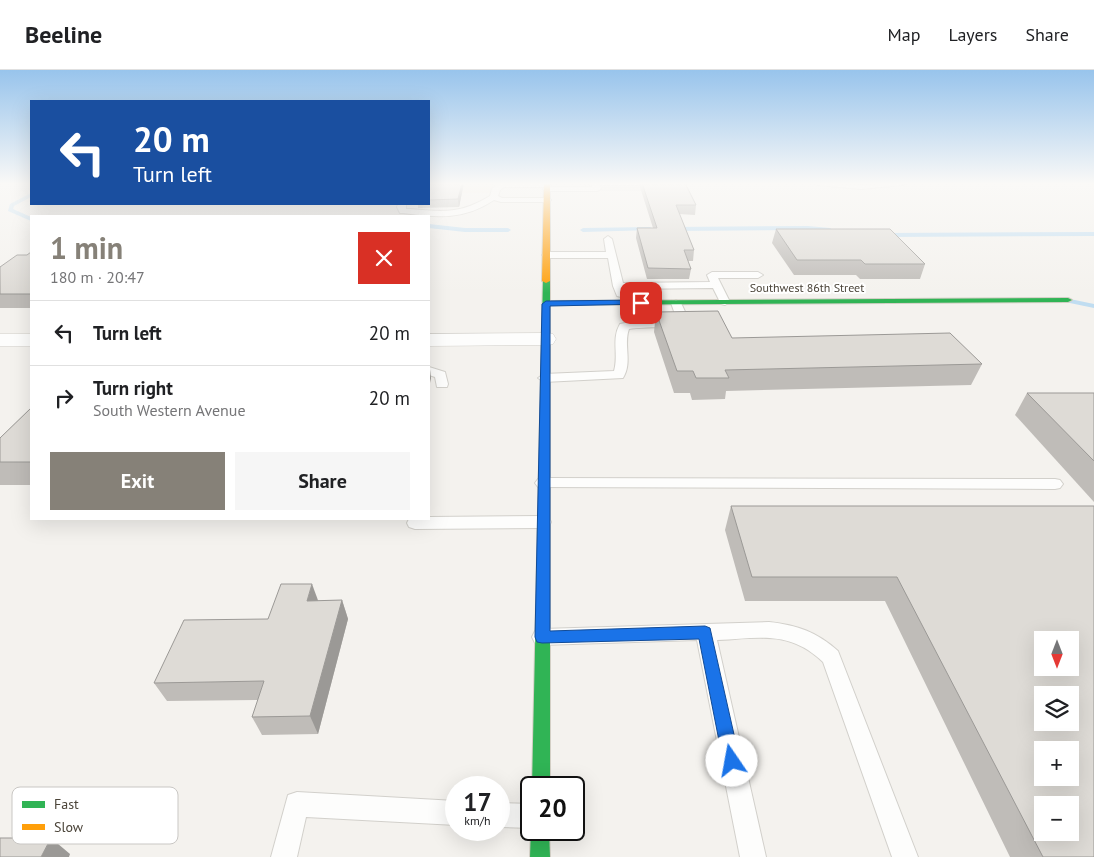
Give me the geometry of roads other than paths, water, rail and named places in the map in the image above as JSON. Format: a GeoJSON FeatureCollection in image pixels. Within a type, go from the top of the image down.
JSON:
{"type":"FeatureCollection","features":[{"type":"Feature","properties":{"kind":"main road"},"geometry":{"type":"LineString","coordinates":[[541,776],[547,220]]}},
{"type":"Feature","properties":{"kind":"main road","name":"Southwest 86th Street"},"geometry":{"type":"LineString","coordinates":[[546,304],[1068,300]]}},
{"type":"Feature","properties":{"kind":"main road"},"geometry":{"type":"LineString","coordinates":[[540,841],[540,857]]}},
{"type":"Feature","properties":{"kind":"street"},"geometry":{"type":"LineString","coordinates":[[430,340],[545,339]]}},
{"type":"Feature","properties":{"kind":"street"},"geometry":{"type":"LineString","coordinates":[[0,340],[30,340]]}},
{"type":"Feature","properties":{"kind":"lane"},"geometry":{"type":"LineString","coordinates":[[608,239],[610,255],[623,303]]}},
{"type":"Feature","properties":{"kind":"lane"},"geometry":{"type":"LineString","coordinates":[[546,255],[610,255]]}},
{"type":"Feature","properties":{"kind":"lane"},"geometry":{"type":"LineString","coordinates":[[725,302],[712,275],[758,275]]}},
{"type":"Feature","properties":{"kind":"lane"},"geometry":{"type":"LineString","coordinates":[[618,286],[717,286]]}},
{"type":"Feature","properties":{"kind":"lane"},"geometry":{"type":"LineString","coordinates":[[544,378],[619,375],[624,366],[619,335],[624,326],[641,323],[675,322],[682,318],[676,302]]}},
{"type":"Feature","properties":{"kind":"lane"},"geometry":{"type":"LineString","coordinates":[[430,371],[441,375],[442,384]]}},
{"type":"Feature","properties":{"kind":"lane"},"geometry":{"type":"LineString","coordinates":[[543,483],[1055,484]]}},
{"type":"Feature","properties":{"kind":"lane"},"geometry":{"type":"LineString","coordinates":[[415,523],[543,522]]}},
{"type":"Feature","properties":{"kind":"lane"},"geometry":{"type":"LineString","coordinates":[[542,637],[769,630],[795,632],[816,642],[831,657],[905,857]]}},
{"type":"Feature","properties":{"kind":"lane"},"geometry":{"type":"LineString","coordinates":[[705,632],[753,857]]}},
{"type":"Feature","properties":{"kind":"lane"},"geometry":{"type":"LineString","coordinates":[[284,857],[297,804],[445,812]]}},
{"type":"Feature","properties":{"kind":"waterway"},"geometry":{"type":"LineString","coordinates":[[430,226],[465,230],[508,230]]}},
{"type":"Feature","properties":{"kind":"waterway"},"geometry":{"type":"LineString","coordinates":[[672,229],[808,228],[830,230]]}},
{"type":"Feature","properties":{"kind":"waterway"},"geometry":{"type":"LineString","coordinates":[[583,230],[650,229]]}},
{"type":"Feature","properties":{"kind":"waterway"},"geometry":{"type":"LineString","coordinates":[[884,235],[1094,234]]}},
{"type":"Feature","properties":{"kind":"waterway"},"geometry":{"type":"LineString","coordinates":[[1068,300],[1094,306]]}}]}
